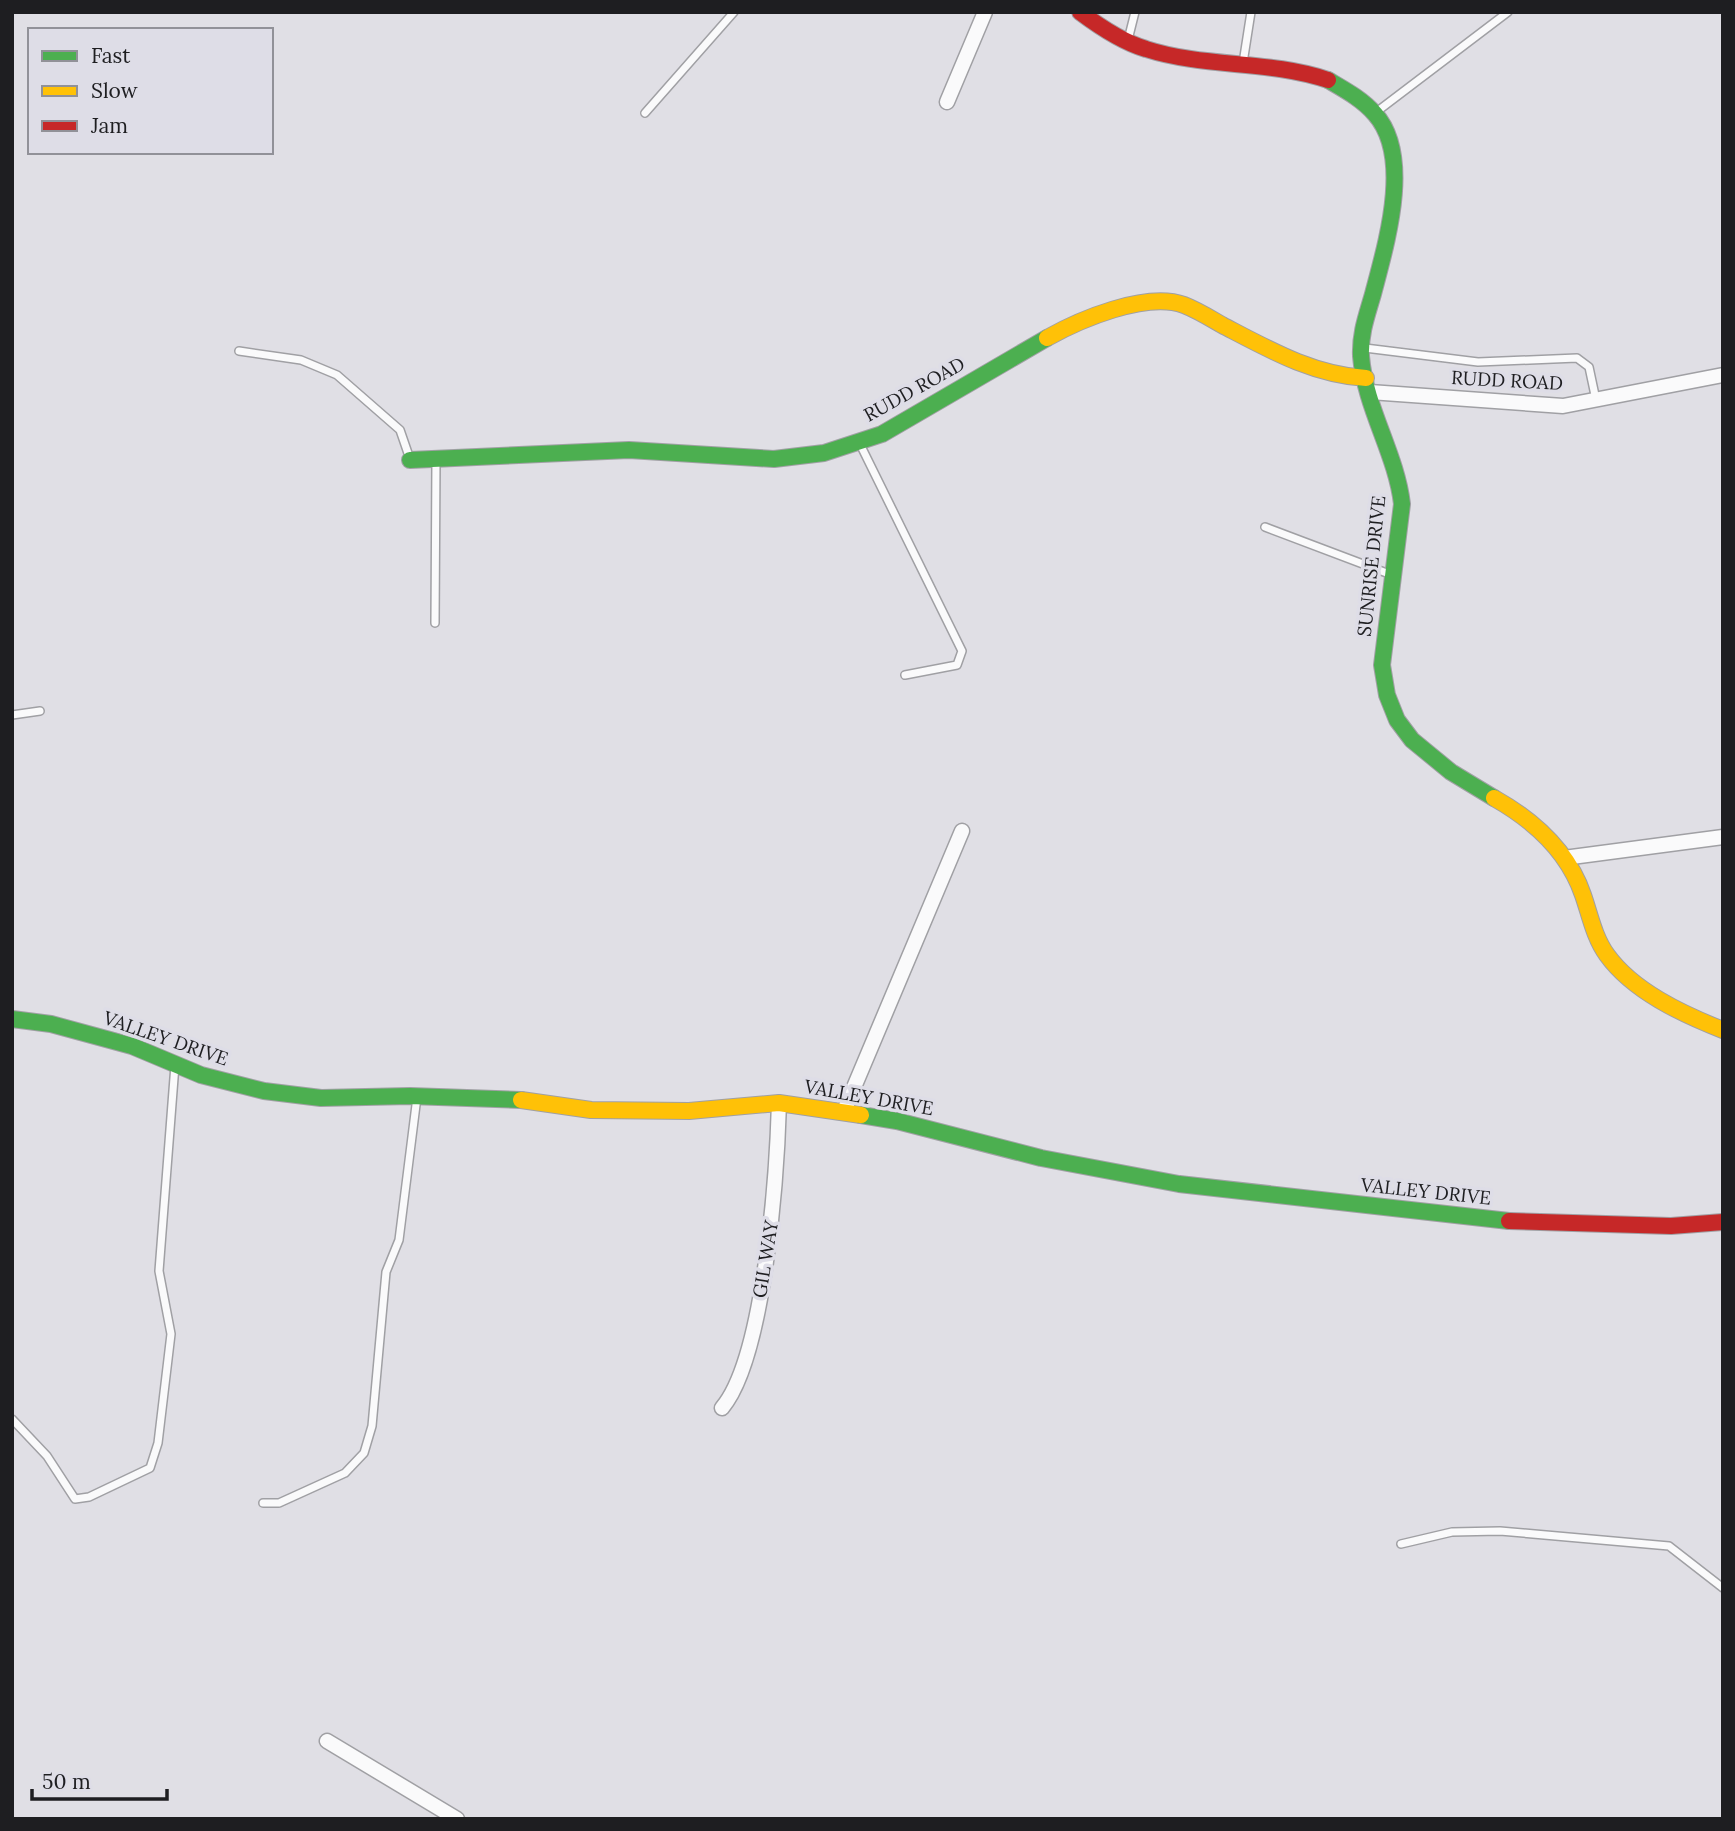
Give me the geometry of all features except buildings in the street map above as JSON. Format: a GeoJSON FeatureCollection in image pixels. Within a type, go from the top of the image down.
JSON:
{"type":"FeatureCollection","features":[{"type":"Feature","properties":{"kind":"street"},"geometry":{"type":"LineString","coordinates":[[947,102],[985,12]]}},
{"type":"Feature","properties":{"kind":"street","name":"SUNRISE DRIVE"},"geometry":{"type":"LineString","coordinates":[[1080,12],[1102,29],[1153,52],[1311,73],[1345,87],[1374,114],[1391,141],[1396,174],[1389,225],[1362,338],[1368,385],[1400,486],[1402,504],[1382,665],[1383,688],[1401,731],[1417,749],[1526,818],[1564,858],[1576,877],[1601,946],[1633,981],[1697,1022],[1723,1030]]}},
{"type":"Feature","properties":{"kind":"street","name":"RUDD ROAD"},"geometry":{"type":"LineString","coordinates":[[410,460],[629,450],[774,459],[824,453],[882,434],[1075,322],[1142,303],[1182,304],[1293,362],[1368,385],[1563,406],[1723,375]]}},
{"type":"Feature","properties":{"kind":"street"},"geometry":{"type":"LineString","coordinates":[[844,1111],[962,831]]}},
{"type":"Feature","properties":{"kind":"street"},"geometry":{"type":"LineString","coordinates":[[1564,858],[1723,837]]}},
{"type":"Feature","properties":{"kind":"street","name":"VALLEY DRIVE"},"geometry":{"type":"LineString","coordinates":[[12,1019],[51,1024],[132,1046],[201,1075],[264,1091],[321,1098],[417,1096],[525,1100],[590,1110],[689,1111],[779,1103],[897,1121],[1041,1158],[1178,1184],[1486,1220],[1671,1226],[1723,1222]]}},
{"type":"Feature","properties":{"kind":"street","name":"GIL WAY"},"geometry":{"type":"LineString","coordinates":[[722,1408],[733,1395],[754,1327],[777,1182],[779,1103]]}},
{"type":"Feature","properties":{"kind":"street"},"geometry":{"type":"LineString","coordinates":[[327,1741],[457,1819]]}},
{"type":"Feature","properties":{"kind":"lane"},"geometry":{"type":"LineString","coordinates":[[645,113],[734,12]]}},
{"type":"Feature","properties":{"kind":"lane"},"geometry":{"type":"LineString","coordinates":[[1128,40],[1135,12]]}},
{"type":"Feature","properties":{"kind":"lane"},"geometry":{"type":"LineString","coordinates":[[1243,64],[1251,12]]}},
{"type":"Feature","properties":{"kind":"lane"},"geometry":{"type":"LineString","coordinates":[[1374,114],[1508,12]]}},
{"type":"Feature","properties":{"kind":"lane"},"geometry":{"type":"LineString","coordinates":[[1363,347],[1478,362],[1577,358],[1589,368],[1596,400]]}},
{"type":"Feature","properties":{"kind":"lane"},"geometry":{"type":"LineString","coordinates":[[239,351],[301,360],[337,375],[400,430],[410,460]]}},
{"type":"Feature","properties":{"kind":"lane"},"geometry":{"type":"LineString","coordinates":[[859,442],[962,651],[957,665],[905,675]]}},
{"type":"Feature","properties":{"kind":"lane"},"geometry":{"type":"LineString","coordinates":[[435,623],[436,459]]}},
{"type":"Feature","properties":{"kind":"lane"},"geometry":{"type":"LineString","coordinates":[[1265,527],[1395,575]]}},
{"type":"Feature","properties":{"kind":"lane"},"geometry":{"type":"LineString","coordinates":[[12,715],[40,711]]}},
{"type":"Feature","properties":{"kind":"lane"},"geometry":{"type":"LineString","coordinates":[[12,1419],[47,1456],[75,1499],[89,1497],[150,1468],[158,1443],[171,1334],[159,1271],[176,1064]]}},
{"type":"Feature","properties":{"kind":"lane"},"geometry":{"type":"LineString","coordinates":[[263,1503],[279,1503],[345,1473],[364,1453],[372,1426],[386,1272],[399,1240],[417,1096]]}},
{"type":"Feature","properties":{"kind":"lane"},"geometry":{"type":"LineString","coordinates":[[1401,1544],[1452,1532],[1500,1531],[1669,1546],[1723,1588]]}},
{"type":"Feature","properties":{"kind":"traffic: fast"},"geometry":{"type":"LineString","coordinates":[[1328,80],[1359,99],[1375,114],[1386,132],[1393,153],[1393,201],[1389,226],[1364,324],[1361,348],[1368,394],[1394,467],[1402,504],[1382,665],[1387,695],[1397,720],[1412,740],[1451,772],[1494,798]]}},
{"type":"Feature","properties":{"kind":"traffic: fast"},"geometry":{"type":"LineString","coordinates":[[410,460],[629,450],[774,459],[824,453],[882,434],[1047,338]]}},
{"type":"Feature","properties":{"kind":"traffic: fast"},"geometry":{"type":"LineString","coordinates":[[12,1019],[51,1024],[132,1046],[201,1075],[264,1091],[321,1098],[410,1096],[521,1100]]}},
{"type":"Feature","properties":{"kind":"traffic: fast"},"geometry":{"type":"LineString","coordinates":[[861,1115],[897,1121],[1041,1158],[1179,1184],[1509,1221]]}},
{"type":"Feature","properties":{"kind":"traffic: slow"},"geometry":{"type":"LineString","coordinates":[[1047,338],[1113,309],[1151,302],[1169,302],[1194,309],[1256,343],[1309,366],[1346,376],[1366,378]]}},
{"type":"Feature","properties":{"kind":"traffic: slow"},"geometry":{"type":"LineString","coordinates":[[1494,798],[1522,816],[1559,851],[1576,879],[1599,941],[1618,968],[1659,1000],[1723,1030]]}},
{"type":"Feature","properties":{"kind":"traffic: slow"},"geometry":{"type":"LineString","coordinates":[[521,1100],[591,1110],[689,1111],[779,1103],[861,1115]]}},
{"type":"Feature","properties":{"kind":"traffic: jam"},"geometry":{"type":"LineString","coordinates":[[1080,12],[1112,34],[1146,49],[1191,59],[1283,69],[1328,80]]}},
{"type":"Feature","properties":{"kind":"traffic: jam"},"geometry":{"type":"LineString","coordinates":[[1509,1221],[1671,1226],[1723,1222]]}}]}
